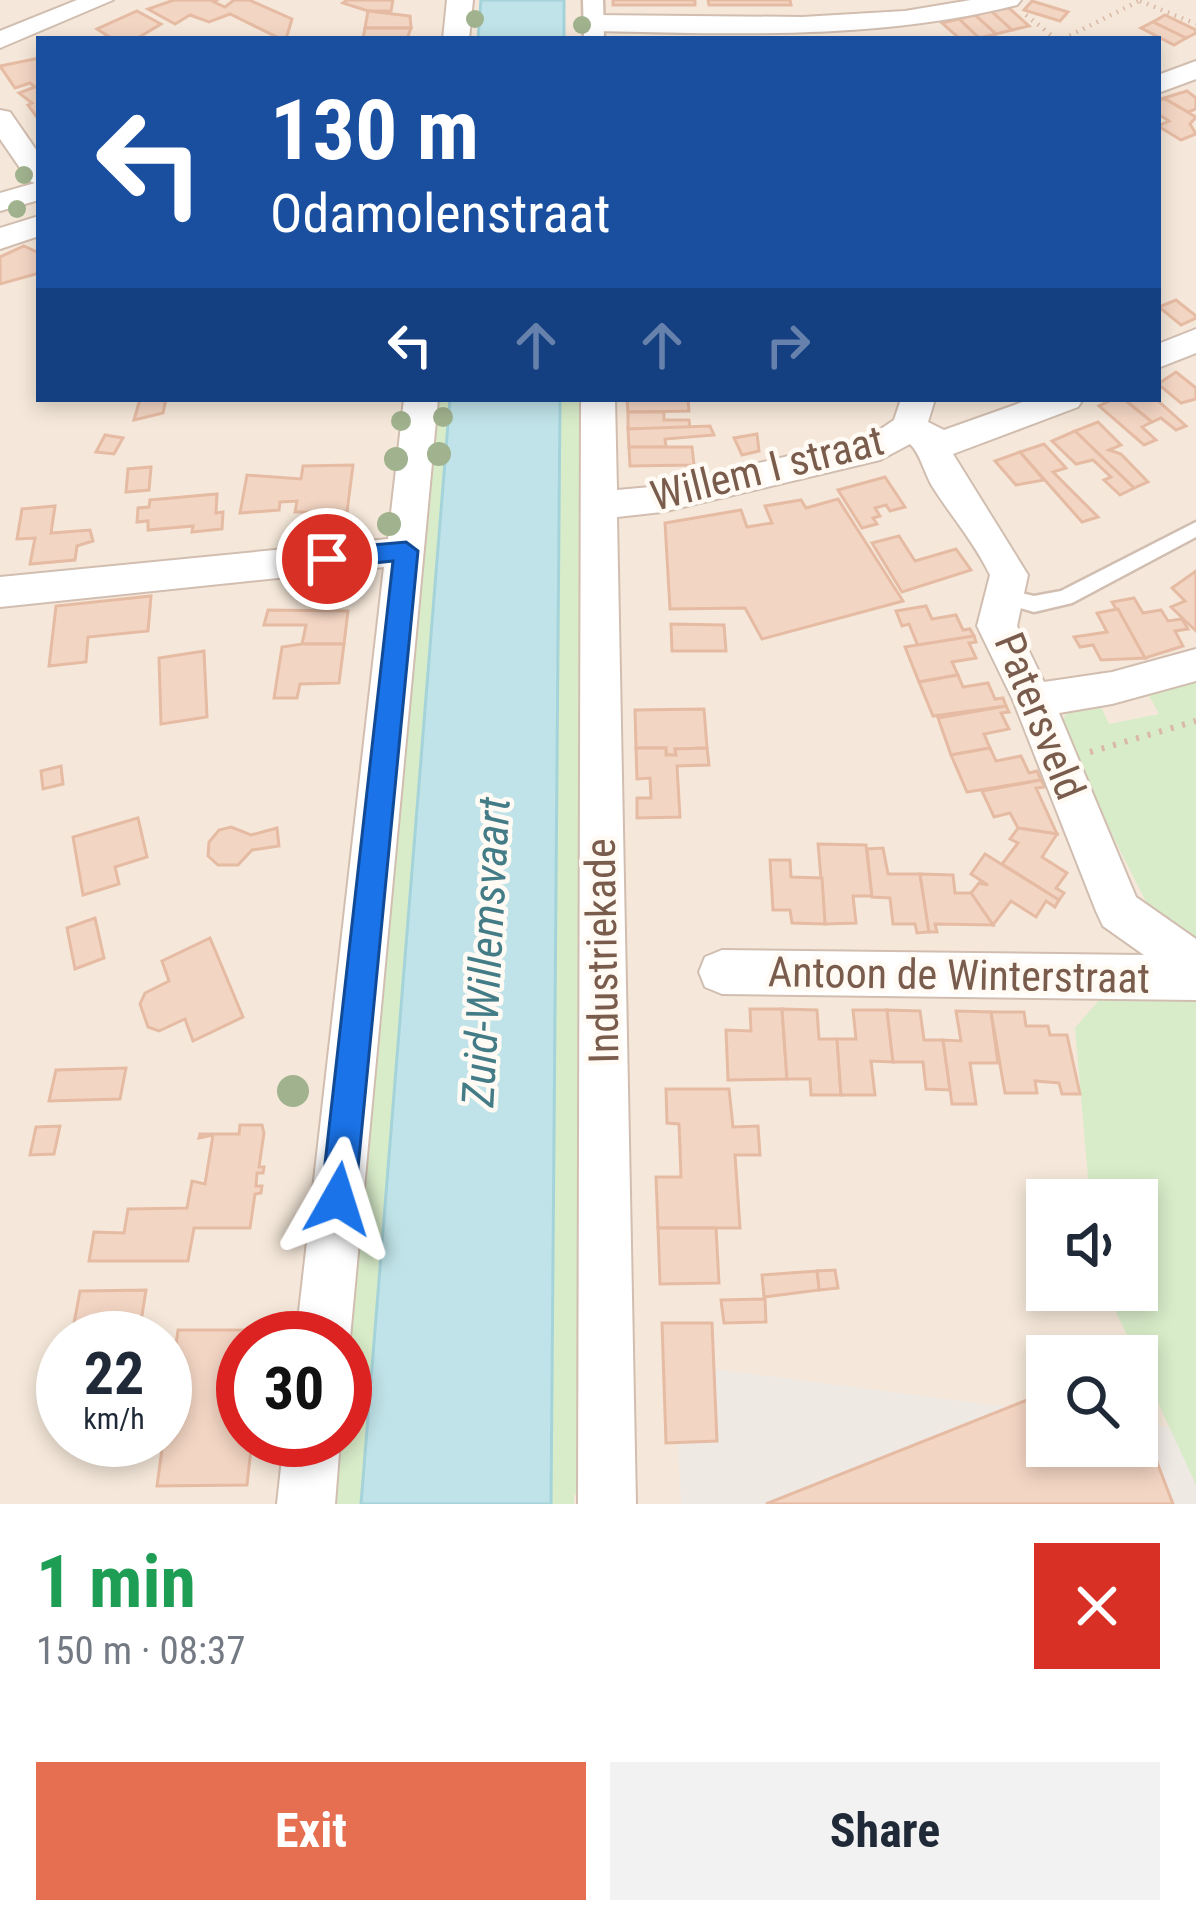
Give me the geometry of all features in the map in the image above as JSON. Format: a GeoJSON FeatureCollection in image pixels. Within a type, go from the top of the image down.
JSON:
{"type":"FeatureCollection","features":[{"type":"Feature","properties":{"kind":"street"},"geometry":{"type":"LineString","coordinates":[[0,40],[100,0]]}},
{"type":"Feature","properties":{"kind":"street"},"geometry":{"type":"LineString","coordinates":[[456,36],[460,0]]}},
{"type":"Feature","properties":{"kind":"street"},"geometry":{"type":"LineString","coordinates":[[825,0],[836,33]]}},
{"type":"Feature","properties":{"kind":"street"},"geometry":{"type":"LineString","coordinates":[[593,21],[836,33],[902,31],[1008,0]]}},
{"type":"Feature","properties":{"kind":"street"},"geometry":{"type":"LineString","coordinates":[[1161,84],[1196,69]]}},
{"type":"Feature","properties":{"kind":"street"},"geometry":{"type":"LineString","coordinates":[[0,118],[36,172]]}},
{"type":"Feature","properties":{"kind":"street"},"geometry":{"type":"LineString","coordinates":[[0,202],[36,192]]}},
{"type":"Feature","properties":{"kind":"street"},"geometry":{"type":"LineString","coordinates":[[0,239],[36,226]]}},
{"type":"Feature","properties":{"kind":"street"},"geometry":{"type":"LineString","coordinates":[[1161,356],[1196,340]]}},
{"type":"Feature","properties":{"kind":"street"},"geometry":{"type":"LineString","coordinates":[[326,1311],[421,402]]}},
{"type":"Feature","properties":{"kind":"street","name":"Industriekade"},"geometry":{"type":"LineString","coordinates":[[598,402],[607,1504]]}},
{"type":"Feature","properties":{"kind":"street","name":"Willem I straat"},"geometry":{"type":"LineString","coordinates":[[597,506],[662,499],[880,447],[920,423],[946,443],[1058,402]]}},
{"type":"Feature","properties":{"kind":"street","name":"Patersveld"},"geometry":{"type":"LineString","coordinates":[[920,423],[934,458],[960,501],[984,528],[1009,575],[997,626],[1033,700],[1119,911],[1196,966]]}},
{"type":"Feature","properties":{"kind":"street"},"geometry":{"type":"LineString","coordinates":[[0,592],[406,551]]}},
{"type":"Feature","properties":{"kind":"street"},"geometry":{"type":"LineString","coordinates":[[1033,700],[1112,688],[1196,665]]}},
{"type":"Feature","properties":{"kind":"street","name":"Antoon de Winterstraat"},"geometry":{"type":"LineString","coordinates":[[722,972],[1196,979]]}},
{"type":"Feature","properties":{"kind":"street"},"geometry":{"type":"LineString","coordinates":[[306,1504],[310,1467]]}},
{"type":"Feature","properties":{"kind":"lane"},"geometry":{"type":"LineString","coordinates":[[1004,596],[1034,604],[1065,598],[1196,529]]}},
{"type":"Feature","properties":{"kind":"path"},"geometry":{"type":"LineString","coordinates":[[1008,0],[1056,36]]}},
{"type":"Feature","properties":{"kind":"path"},"geometry":{"type":"LineString","coordinates":[[1080,36],[1140,1],[1196,24]]}},
{"type":"Feature","properties":{"kind":"path"},"geometry":{"type":"LineString","coordinates":[[1058,760],[1196,722]]}},
{"type":"Feature","properties":{"kind":"shaded area"},"geometry":{"type":"Polygon","coordinates":[[[0,0],[1196,0],[1196,1504],[0,1504],[0,0]]]}},
{"type":"Feature","properties":{"kind":"shaded area"},"geometry":{"type":"Polygon","coordinates":[[[674,1364],[1026,1409],[1026,1467],[1158,1467],[1158,1426],[1196,1431],[1196,1504],[681,1504],[674,1364]]]}},
{"type":"Feature","properties":{"kind":"green space"},"geometry":{"type":"Polygon","coordinates":[[[434,402],[450,402],[372,1378],[372,1311],[352,1311],[434,402]]]}},
{"type":"Feature","properties":{"kind":"green space"},"geometry":{"type":"Polygon","coordinates":[[[561,402],[580,402],[584,1495],[574,1495],[574,1504],[551,1504],[561,402]]]}},
{"type":"Feature","properties":{"kind":"green space"},"geometry":{"type":"Polygon","coordinates":[[[1196,680],[1196,950],[1163,935],[1073,758],[1062,721],[1072,704],[1098,700],[1109,724],[1159,714],[1147,692],[1196,680]]]}},
{"type":"Feature","properties":{"kind":"green space"},"geometry":{"type":"Polygon","coordinates":[[[1101,998],[1196,1000],[1196,1485],[1158,1403],[1158,1335],[1127,1335],[1116,1311],[1158,1311],[1158,1179],[1088,1179],[1075,1028],[1101,998]]]}},
{"type":"Feature","properties":{"kind":"green space"},"geometry":{"type":"Polygon","coordinates":[[[338,1467],[365,1467],[362,1504],[335,1504],[338,1467]]]}},
{"type":"Feature","properties":{"kind":"water"},"geometry":{"type":"Polygon","coordinates":[[[481,0],[564,0],[564,36],[478,36],[481,0]]]}},
{"type":"Feature","properties":{"kind":"water","name":"Zuid-Willemsvaart"},"geometry":{"type":"Polygon","coordinates":[[[450,402],[560,402],[551,1504],[361,1504],[364,1467],[372,1467],[372,1367],[450,402]]]}},
{"type":"Feature","properties":{"kind":"building"},"geometry":{"type":"Polygon","coordinates":[[[174,0],[217,0],[214,2],[225,7],[234,0],[249,0],[292,19],[287,36],[275,36],[230,14],[209,22],[190,15],[175,24],[148,9],[174,0]]]}},
{"type":"Feature","properties":{"kind":"building"},"geometry":{"type":"Polygon","coordinates":[[[393,0],[391,11],[368,11],[343,3],[393,0]]]}},
{"type":"Feature","properties":{"kind":"building"},"geometry":{"type":"Polygon","coordinates":[[[613,0],[695,0],[695,5],[613,5],[613,0]]]}},
{"type":"Feature","properties":{"kind":"building"},"geometry":{"type":"Polygon","coordinates":[[[708,0],[790,0],[791,5],[709,5],[708,0]]]}},
{"type":"Feature","properties":{"kind":"building"},"geometry":{"type":"Polygon","coordinates":[[[1032,1],[1068,12],[1060,21],[1024,10],[1032,1]]]}},
{"type":"Feature","properties":{"kind":"building"},"geometry":{"type":"Polygon","coordinates":[[[1009,8],[1029,26],[1012,30],[991,11],[1009,8]]]}},
{"type":"Feature","properties":{"kind":"building"},"geometry":{"type":"Polygon","coordinates":[[[137,11],[161,24],[141,36],[108,36],[97,29],[137,11]]]}},
{"type":"Feature","properties":{"kind":"building"},"geometry":{"type":"Polygon","coordinates":[[[368,11],[410,16],[411,28],[365,28],[368,11]]]}},
{"type":"Feature","properties":{"kind":"building"},"geometry":{"type":"Polygon","coordinates":[[[991,11],[1012,30],[996,34],[975,15],[991,11]]]}},
{"type":"Feature","properties":{"kind":"building"},"geometry":{"type":"Polygon","coordinates":[[[975,15],[996,34],[977,36],[959,19],[975,15]]]}},
{"type":"Feature","properties":{"kind":"building"},"geometry":{"type":"Polygon","coordinates":[[[1165,15],[1196,33],[1186,38],[1153,22],[1165,15]]]}},
{"type":"Feature","properties":{"kind":"building"},"geometry":{"type":"Polygon","coordinates":[[[959,19],[977,36],[957,36],[942,23],[959,19]]]}},
{"type":"Feature","properties":{"kind":"building"},"geometry":{"type":"Polygon","coordinates":[[[1153,22],[1186,38],[1174,45],[1141,28],[1153,22]]]}},
{"type":"Feature","properties":{"kind":"building"},"geometry":{"type":"Polygon","coordinates":[[[365,28],[411,28],[408,36],[364,36],[365,28]]]}},
{"type":"Feature","properties":{"kind":"building"},"geometry":{"type":"Polygon","coordinates":[[[36,59],[36,116],[28,105],[32,103],[19,93],[35,87],[30,83],[15,88],[0,66],[36,59]]]}},
{"type":"Feature","properties":{"kind":"building"},"geometry":{"type":"Polygon","coordinates":[[[1187,91],[1196,98],[1196,109],[1188,112],[1164,98],[1187,91]]]}},
{"type":"Feature","properties":{"kind":"building"},"geometry":{"type":"Polygon","coordinates":[[[1161,100],[1196,117],[1190,124],[1196,134],[1181,140],[1161,128],[1169,121],[1161,116],[1161,100]]]}},
{"type":"Feature","properties":{"kind":"building"},"geometry":{"type":"Polygon","coordinates":[[[24,246],[36,252],[36,274],[0,284],[0,257],[24,246]]]}},
{"type":"Feature","properties":{"kind":"building"},"geometry":{"type":"Polygon","coordinates":[[[1176,300],[1196,318],[1181,325],[1161,306],[1176,300]]]}},
{"type":"Feature","properties":{"kind":"building"},"geometry":{"type":"Polygon","coordinates":[[[1176,372],[1196,388],[1196,399],[1181,403],[1161,382],[1176,372]]]}},
{"type":"Feature","properties":{"kind":"building"},"geometry":{"type":"Polygon","coordinates":[[[139,402],[165,402],[163,413],[134,420],[139,402]]]}},
{"type":"Feature","properties":{"kind":"building"},"geometry":{"type":"Polygon","coordinates":[[[627,402],[688,402],[689,411],[628,412],[627,402]]]}},
{"type":"Feature","properties":{"kind":"building"},"geometry":{"type":"Polygon","coordinates":[[[1128,402],[1152,422],[1142,427],[1156,440],[1144,445],[1099,406],[1128,402]]]}},
{"type":"Feature","properties":{"kind":"building"},"geometry":{"type":"Polygon","coordinates":[[[1128,402],[1159,402],[1186,426],[1176,430],[1161,418],[1152,422],[1128,402]]]}},
{"type":"Feature","properties":{"kind":"building"},"geometry":{"type":"Polygon","coordinates":[[[628,412],[664,412],[664,420],[689,420],[690,429],[628,429],[628,412]]]}},
{"type":"Feature","properties":{"kind":"building"},"geometry":{"type":"Polygon","coordinates":[[[1098,422],[1121,445],[1109,450],[1121,454],[1148,482],[1134,488],[1075,431],[1098,422]]]}},
{"type":"Feature","properties":{"kind":"building"},"geometry":{"type":"Polygon","coordinates":[[[710,426],[714,435],[665,439],[666,447],[629,447],[628,429],[710,426]]]}},
{"type":"Feature","properties":{"kind":"building"},"geometry":{"type":"Polygon","coordinates":[[[1075,431],[1134,488],[1120,495],[1104,480],[1111,477],[1093,460],[1076,464],[1052,441],[1075,431]]]}},
{"type":"Feature","properties":{"kind":"building"},"geometry":{"type":"Polygon","coordinates":[[[757,434],[759,451],[742,455],[734,438],[757,434]]]}},
{"type":"Feature","properties":{"kind":"building"},"geometry":{"type":"Polygon","coordinates":[[[105,435],[123,438],[114,454],[96,452],[105,435]]]}},
{"type":"Feature","properties":{"kind":"building"},"geometry":{"type":"Polygon","coordinates":[[[1044,444],[1066,468],[1053,472],[1098,517],[1082,522],[1020,452],[1044,444]]]}},
{"type":"Feature","properties":{"kind":"building"},"geometry":{"type":"Polygon","coordinates":[[[629,447],[692,447],[694,465],[630,466],[629,447]]]}},
{"type":"Feature","properties":{"kind":"building"},"geometry":{"type":"Polygon","coordinates":[[[1020,452],[1044,480],[1016,485],[995,461],[1020,452]]]}},
{"type":"Feature","properties":{"kind":"building"},"geometry":{"type":"Polygon","coordinates":[[[353,465],[347,512],[295,512],[297,501],[280,502],[279,510],[240,513],[247,475],[301,479],[303,466],[353,465]]]}},
{"type":"Feature","properties":{"kind":"building"},"geometry":{"type":"Polygon","coordinates":[[[151,467],[149,490],[126,492],[128,469],[151,467]]]}},
{"type":"Feature","properties":{"kind":"building"},"geometry":{"type":"Polygon","coordinates":[[[885,477],[905,507],[875,508],[880,516],[873,518],[877,524],[862,528],[838,490],[885,477]]]}},
{"type":"Feature","properties":{"kind":"building"},"geometry":{"type":"Polygon","coordinates":[[[217,494],[216,513],[223,512],[222,529],[148,530],[148,521],[137,522],[138,508],[149,507],[150,500],[217,494]]]}},
{"type":"Feature","properties":{"kind":"building"},"geometry":{"type":"Polygon","coordinates":[[[838,499],[903,601],[762,639],[745,608],[670,609],[665,523],[741,510],[747,527],[772,523],[765,506],[801,500],[806,508],[838,499]]]}},
{"type":"Feature","properties":{"kind":"building"},"geometry":{"type":"Polygon","coordinates":[[[55,506],[51,533],[90,530],[93,541],[77,546],[75,560],[30,564],[35,538],[17,539],[22,509],[55,506]]]}},
{"type":"Feature","properties":{"kind":"building"},"geometry":{"type":"Polygon","coordinates":[[[899,536],[915,561],[956,549],[971,570],[902,592],[872,543],[899,536]]]}},
{"type":"Feature","properties":{"kind":"building"},"geometry":{"type":"Polygon","coordinates":[[[1196,571],[1196,631],[1171,607],[1185,601],[1172,588],[1196,571]]]}},
{"type":"Feature","properties":{"kind":"building"},"geometry":{"type":"Polygon","coordinates":[[[151,596],[148,631],[88,637],[86,662],[49,666],[56,606],[151,596]]]}},
{"type":"Feature","properties":{"kind":"building"},"geometry":{"type":"Polygon","coordinates":[[[1134,598],[1143,613],[1161,610],[1168,621],[1182,619],[1188,629],[1175,631],[1183,646],[1145,658],[1112,602],[1134,598]]]}},
{"type":"Feature","properties":{"kind":"building"},"geometry":{"type":"Polygon","coordinates":[[[926,606],[932,619],[956,615],[963,630],[970,629],[974,636],[918,646],[909,624],[902,626],[896,611],[926,606]]]}},
{"type":"Feature","properties":{"kind":"building"},"geometry":{"type":"Polygon","coordinates":[[[1118,609],[1145,658],[1101,660],[1093,645],[1080,647],[1074,637],[1107,632],[1097,613],[1118,609]]]}},
{"type":"Feature","properties":{"kind":"building"},"geometry":{"type":"Polygon","coordinates":[[[268,610],[348,611],[344,644],[302,644],[306,625],[264,625],[268,610]]]}},
{"type":"Feature","properties":{"kind":"building"},"geometry":{"type":"Polygon","coordinates":[[[671,624],[724,625],[726,651],[672,651],[671,624]]]}},
{"type":"Feature","properties":{"kind":"building"},"geometry":{"type":"Polygon","coordinates":[[[974,636],[976,642],[969,643],[976,658],[952,662],[958,675],[919,682],[905,647],[974,636]]]}},
{"type":"Feature","properties":{"kind":"building"},"geometry":{"type":"Polygon","coordinates":[[[344,644],[339,683],[300,684],[297,698],[274,698],[282,647],[344,644]]]}},
{"type":"Feature","properties":{"kind":"building"},"geometry":{"type":"Polygon","coordinates":[[[204,651],[207,717],[161,724],[159,658],[204,651]]]}},
{"type":"Feature","properties":{"kind":"building"},"geometry":{"type":"Polygon","coordinates":[[[958,675],[963,687],[988,683],[995,699],[1003,698],[1006,706],[933,716],[919,682],[958,675]]]}},
{"type":"Feature","properties":{"kind":"building"},"geometry":{"type":"Polygon","coordinates":[[[1006,706],[1009,712],[1001,713],[1009,729],[984,734],[990,748],[951,755],[938,718],[1006,706]]]}},
{"type":"Feature","properties":{"kind":"building"},"geometry":{"type":"Polygon","coordinates":[[[704,709],[707,748],[675,749],[676,755],[666,755],[666,748],[636,748],[635,710],[704,709]]]}},
{"type":"Feature","properties":{"kind":"building"},"geometry":{"type":"Polygon","coordinates":[[[636,748],[666,748],[666,755],[676,755],[675,749],[707,748],[709,765],[677,766],[680,817],[637,818],[637,798],[651,798],[650,778],[637,779],[636,748]]]}},
{"type":"Feature","properties":{"kind":"building"},"geometry":{"type":"Polygon","coordinates":[[[990,748],[996,761],[1021,756],[1029,773],[1037,771],[1041,780],[967,792],[951,755],[990,748]]]}},
{"type":"Feature","properties":{"kind":"building"},"geometry":{"type":"Polygon","coordinates":[[[61,766],[63,784],[43,789],[41,771],[61,766]]]}},
{"type":"Feature","properties":{"kind":"building"},"geometry":{"type":"Polygon","coordinates":[[[1041,780],[1045,787],[1036,788],[1057,834],[1018,828],[1010,813],[994,817],[982,791],[1041,780]]]}},
{"type":"Feature","properties":{"kind":"building"},"geometry":{"type":"Polygon","coordinates":[[[138,818],[147,857],[115,867],[119,884],[83,895],[73,837],[138,818]]]}},
{"type":"Feature","properties":{"kind":"building"},"geometry":{"type":"Polygon","coordinates":[[[231,827],[251,835],[277,828],[279,846],[252,850],[238,865],[218,865],[208,856],[209,842],[219,830],[231,827]]]}},
{"type":"Feature","properties":{"kind":"building"},"geometry":{"type":"Polygon","coordinates":[[[1018,828],[1057,834],[1042,857],[1067,873],[1056,888],[1064,893],[1059,900],[1002,864],[1018,843],[1010,839],[1018,828]]]}},
{"type":"Feature","properties":{"kind":"building"},"geometry":{"type":"Polygon","coordinates":[[[818,844],[866,845],[872,896],[853,896],[856,923],[825,924],[818,844]]]}},
{"type":"Feature","properties":{"kind":"building"},"geometry":{"type":"Polygon","coordinates":[[[883,848],[888,874],[920,874],[929,932],[917,933],[915,924],[893,924],[890,898],[872,897],[867,849],[883,848]]]}},
{"type":"Feature","properties":{"kind":"building"},"geometry":{"type":"Polygon","coordinates":[[[985,854],[1059,900],[1055,907],[1046,901],[1036,917],[1011,901],[993,925],[971,893],[979,883],[988,885],[971,874],[985,854]]]}},
{"type":"Feature","properties":{"kind":"building"},"geometry":{"type":"Polygon","coordinates":[[[770,860],[790,860],[791,877],[822,878],[825,924],[792,923],[790,910],[773,910],[770,860]]]}},
{"type":"Feature","properties":{"kind":"building"},"geometry":{"type":"Polygon","coordinates":[[[920,874],[953,875],[955,893],[971,893],[993,925],[935,924],[937,932],[929,932],[920,874]]]}},
{"type":"Feature","properties":{"kind":"building"},"geometry":{"type":"Polygon","coordinates":[[[95,918],[104,958],[75,969],[67,928],[95,918]]]}},
{"type":"Feature","properties":{"kind":"building"},"geometry":{"type":"Polygon","coordinates":[[[210,938],[243,1017],[193,1041],[185,1019],[159,1031],[148,1027],[140,1004],[145,993],[169,981],[162,961],[210,938]]]}},
{"type":"Feature","properties":{"kind":"building"},"geometry":{"type":"Polygon","coordinates":[[[750,1009],[782,1009],[787,1079],[728,1080],[726,1030],[751,1031],[750,1009]]]}},
{"type":"Feature","properties":{"kind":"building"},"geometry":{"type":"Polygon","coordinates":[[[782,1009],[817,1010],[819,1039],[837,1039],[841,1095],[811,1095],[810,1079],[787,1079],[782,1009]]]}},
{"type":"Feature","properties":{"kind":"building"},"geometry":{"type":"Polygon","coordinates":[[[853,1010],[887,1010],[893,1062],[871,1061],[875,1095],[841,1095],[837,1039],[856,1039],[853,1010]]]}},
{"type":"Feature","properties":{"kind":"building"},"geometry":{"type":"Polygon","coordinates":[[[887,1010],[920,1011],[924,1040],[943,1040],[950,1090],[926,1089],[923,1062],[893,1062],[887,1010]]]}},
{"type":"Feature","properties":{"kind":"building"},"geometry":{"type":"Polygon","coordinates":[[[956,1011],[991,1012],[998,1063],[970,1063],[976,1104],[952,1104],[943,1040],[961,1041],[956,1011]]]}},
{"type":"Feature","properties":{"kind":"building"},"geometry":{"type":"Polygon","coordinates":[[[991,1012],[1024,1012],[1026,1026],[1048,1026],[1050,1035],[1067,1035],[1080,1094],[1062,1094],[1059,1083],[1035,1081],[1037,1093],[1005,1093],[991,1012]]]}},
{"type":"Feature","properties":{"kind":"building"},"geometry":{"type":"Polygon","coordinates":[[[126,1068],[120,1099],[49,1101],[56,1070],[126,1068]]]}},
{"type":"Feature","properties":{"kind":"building"},"geometry":{"type":"Polygon","coordinates":[[[666,1089],[729,1089],[733,1127],[758,1126],[760,1155],[735,1155],[740,1228],[658,1228],[656,1177],[681,1177],[679,1124],[667,1123],[666,1089]]]}},
{"type":"Feature","properties":{"kind":"building"},"geometry":{"type":"Polygon","coordinates":[[[240,1125],[262,1125],[264,1133],[259,1167],[264,1167],[263,1173],[257,1173],[256,1186],[262,1186],[261,1193],[255,1194],[250,1228],[194,1228],[188,1261],[89,1261],[94,1232],[124,1233],[128,1209],[187,1208],[192,1181],[205,1184],[213,1135],[199,1138],[200,1134],[239,1134],[240,1125]]]}},
{"type":"Feature","properties":{"kind":"building"},"geometry":{"type":"Polygon","coordinates":[[[60,1126],[54,1154],[30,1155],[36,1127],[60,1126]]]}},
{"type":"Feature","properties":{"kind":"building"},"geometry":{"type":"Polygon","coordinates":[[[658,1228],[716,1228],[719,1283],[660,1284],[658,1228]]]}},
{"type":"Feature","properties":{"kind":"building"},"geometry":{"type":"Polygon","coordinates":[[[835,1270],[838,1288],[819,1290],[817,1271],[835,1270]]]}},
{"type":"Feature","properties":{"kind":"building"},"geometry":{"type":"Polygon","coordinates":[[[817,1271],[819,1290],[764,1297],[762,1275],[817,1271]]]}},
{"type":"Feature","properties":{"kind":"building"},"geometry":{"type":"Polygon","coordinates":[[[146,1290],[143,1311],[76,1311],[80,1291],[146,1290]]]}},
{"type":"Feature","properties":{"kind":"building"},"geometry":{"type":"Polygon","coordinates":[[[765,1299],[766,1322],[724,1323],[721,1300],[765,1299]]]}},
{"type":"Feature","properties":{"kind":"building"},"geometry":{"type":"Polygon","coordinates":[[[662,1323],[712,1323],[717,1441],[666,1443],[662,1323]]]}},
{"type":"Feature","properties":{"kind":"building"},"geometry":{"type":"Polygon","coordinates":[[[192,1330],[216,1330],[216,1467],[249,1467],[247,1485],[157,1486],[160,1467],[192,1467],[192,1330]]]}},
{"type":"Feature","properties":{"kind":"building"},"geometry":{"type":"Polygon","coordinates":[[[1026,1400],[1026,1467],[1158,1465],[1173,1504],[766,1504],[1026,1400]]]}},
{"type":"Feature","properties":{"kind":"route"},"geometry":{"type":"LineString","coordinates":[[327,559],[406,551],[338,1199]]}}]}
